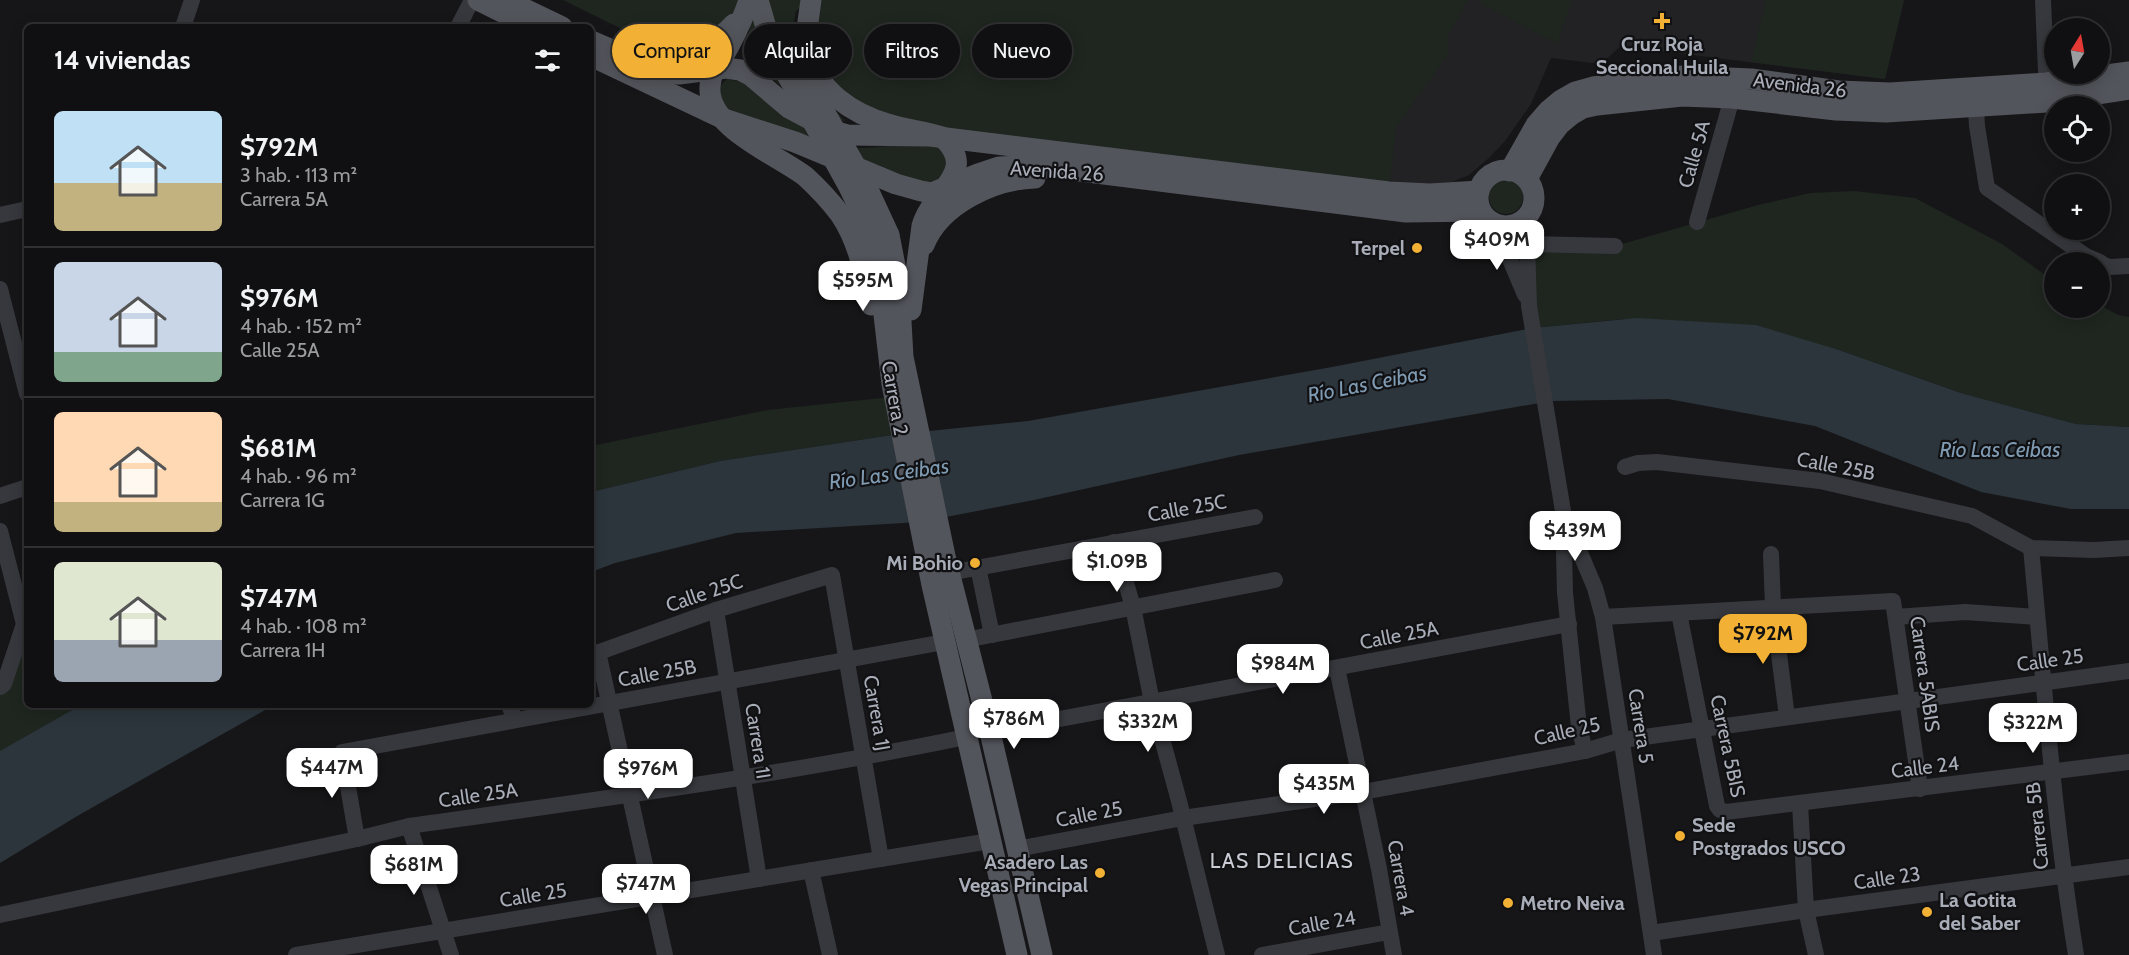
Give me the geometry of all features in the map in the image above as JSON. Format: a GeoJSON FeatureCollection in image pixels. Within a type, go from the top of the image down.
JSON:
{"type":"FeatureCollection","features":[{"type":"Feature","properties":{"kind":"main road"},"geometry":{"type":"LineString","coordinates":[[478,0],[527,24]]}},
{"type":"Feature","properties":{"kind":"main road"},"geometry":{"type":"LineString","coordinates":[[506,0],[556,24]]}},
{"type":"Feature","properties":{"kind":"main road"},"geometry":{"type":"LineString","coordinates":[[712,78],[709,88],[714,108],[720,117],[805,177],[822,192],[840,214],[857,246],[879,334],[897,347],[911,314],[925,213],[952,178],[957,165],[954,151],[942,137],[869,118],[852,110],[831,93],[814,71],[808,49],[810,0]]}},
{"type":"Feature","properties":{"kind":"main road","name":"Carrera 2"},"geometry":{"type":"LineString","coordinates":[[810,0],[801,19],[797,45],[809,85],[864,181],[880,234],[878,263],[940,563],[944,642],[1017,955]]}},
{"type":"Feature","properties":{"kind":"main road"},"geometry":{"type":"LineString","coordinates":[[597,49],[656,57],[683,56],[707,47],[723,36],[751,4]]}},
{"type":"Feature","properties":{"kind":"main road"},"geometry":{"type":"LineString","coordinates":[[732,38],[751,4]]}},
{"type":"Feature","properties":{"kind":"main road","name":"Carrera 2"},"geometry":{"type":"LineString","coordinates":[[751,4],[849,187],[880,234]]}},
{"type":"Feature","properties":{"kind":"main road","name":"Avenida 26"},"geometry":{"type":"LineString","coordinates":[[597,49],[720,117],[795,142],[896,184],[932,193],[999,167],[1021,166],[1064,169],[1406,212],[1485,209]]}},
{"type":"Feature","properties":{"kind":"main road","name":"Avenida 26"},"geometry":{"type":"LineString","coordinates":[[597,49],[612,54]]}},
{"type":"Feature","properties":{"kind":"main road","name":"Avenida 26"},"geometry":{"type":"LineString","coordinates":[[732,69],[750,75],[789,108],[837,132],[874,136],[942,137],[1389,192],[1430,194],[1485,209],[1504,226],[1514,225],[1529,214]]}},
{"type":"Feature","properties":{"kind":"main road","name":"Avenida 26"},"geometry":{"type":"LineString","coordinates":[[1518,175],[1570,115],[1583,108],[1597,105],[1682,96],[1732,98],[1862,112],[1976,108],[2129,72]]}},
{"type":"Feature","properties":{"kind":"main road","name":"Avenida 26"},"geometry":{"type":"LineString","coordinates":[[1518,175],[1536,125],[1561,100],[1575,92],[1593,87],[1683,76],[1751,79],[1864,93],[2046,93],[2129,89]]}},
{"type":"Feature","properties":{"kind":"main road"},"geometry":{"type":"LineString","coordinates":[[1485,209],[1483,182],[1500,171],[1518,175],[1532,187],[1533,206],[1529,214]]}},
{"type":"Feature","properties":{"kind":"main road"},"geometry":{"type":"LineString","coordinates":[[914,280],[925,243],[936,224],[946,213],[991,187],[1028,178],[1070,178],[1096,181],[1135,178]]}},
{"type":"Feature","properties":{"kind":"main road","name":"Carrera 2"},"geometry":{"type":"LineString","coordinates":[[897,347],[892,384],[940,563],[965,640],[990,732],[1042,955]]}},
{"type":"Feature","properties":{"kind":"street"},"geometry":{"type":"LineString","coordinates":[[184,24],[192,0]]}},
{"type":"Feature","properties":{"kind":"street"},"geometry":{"type":"LineString","coordinates":[[460,24],[472,0]]}},
{"type":"Feature","properties":{"kind":"street"},"geometry":{"type":"LineString","coordinates":[[2043,0],[2046,93]]}},
{"type":"Feature","properties":{"kind":"street","name":"Calle 5A"},"geometry":{"type":"LineString","coordinates":[[1697,222],[1732,98]]}},
{"type":"Feature","properties":{"kind":"street"},"geometry":{"type":"LineString","coordinates":[[1976,108],[1987,188],[2080,252]]}},
{"type":"Feature","properties":{"kind":"street"},"geometry":{"type":"LineString","coordinates":[[0,215],[24,209]]}},
{"type":"Feature","properties":{"kind":"street","name":"Carrera 5"},"geometry":{"type":"LineString","coordinates":[[1485,209],[1529,306]]}},
{"type":"Feature","properties":{"kind":"street","name":"Carrera 5"},"geometry":{"type":"LineString","coordinates":[[1529,214],[1527,244],[1529,306],[1563,511],[1565,593],[1579,727],[1585,751]]}},
{"type":"Feature","properties":{"kind":"street"},"geometry":{"type":"LineString","coordinates":[[1527,244],[1616,246]]}},
{"type":"Feature","properties":{"kind":"street"},"geometry":{"type":"LineString","coordinates":[[2110,267],[2129,266]]}},
{"type":"Feature","properties":{"kind":"street"},"geometry":{"type":"LineString","coordinates":[[0,289],[24,382]]}},
{"type":"Feature","properties":{"kind":"street","name":"Calle 25B"},"geometry":{"type":"LineString","coordinates":[[1625,467],[1638,463],[1656,462],[1820,481],[1972,516],[2031,548]]}},
{"type":"Feature","properties":{"kind":"street"},"geometry":{"type":"LineString","coordinates":[[0,496],[24,488]]}},
{"type":"Feature","properties":{"kind":"street","name":"Carrera 5"},"geometry":{"type":"LineString","coordinates":[[1563,511],[1595,588],[1603,617],[1654,955]]}},
{"type":"Feature","properties":{"kind":"street","name":"Calle 25C"},"geometry":{"type":"LineString","coordinates":[[940,563],[978,567],[1256,517]]}},
{"type":"Feature","properties":{"kind":"street"},"geometry":{"type":"LineString","coordinates":[[0,531],[24,619]]}},
{"type":"Feature","properties":{"kind":"street"},"geometry":{"type":"LineString","coordinates":[[1114,542],[1133,607],[1152,702],[1217,955]]}},
{"type":"Feature","properties":{"kind":"street"},"geometry":{"type":"LineString","coordinates":[[2031,548],[2094,550],[2129,548]]}},
{"type":"Feature","properties":{"kind":"street","name":"Carrera 5B"},"geometry":{"type":"LineString","coordinates":[[2031,548],[2042,683],[2063,875],[2076,955]]}},
{"type":"Feature","properties":{"kind":"street"},"geometry":{"type":"LineString","coordinates":[[1771,554],[1773,607],[1787,717]]}},
{"type":"Feature","properties":{"kind":"street"},"geometry":{"type":"LineString","coordinates":[[978,567],[992,635]]}},
{"type":"Feature","properties":{"kind":"street","name":"Calle 25C"},"geometry":{"type":"LineString","coordinates":[[595,654],[716,610],[832,575]]}},
{"type":"Feature","properties":{"kind":"street","name":"Carrera 1J"},"geometry":{"type":"LineString","coordinates":[[832,575],[881,859]]}},
{"type":"Feature","properties":{"kind":"street"},"geometry":{"type":"LineString","coordinates":[[1565,593],[1569,584],[1578,579],[1588,581],[1595,588]]}},
{"type":"Feature","properties":{"kind":"street"},"geometry":{"type":"LineString","coordinates":[[965,640],[1275,580]]}},
{"type":"Feature","properties":{"kind":"street"},"geometry":{"type":"LineString","coordinates":[[1603,617],[1773,607],[1894,609],[2037,617]]}},
{"type":"Feature","properties":{"kind":"street","name":"Carrera 5ABIS"},"geometry":{"type":"LineString","coordinates":[[1894,609],[1920,789]]}},
{"type":"Feature","properties":{"kind":"street","name":"Carrera 1I"},"geometry":{"type":"LineString","coordinates":[[716,610],[759,879]]}},
{"type":"Feature","properties":{"kind":"street","name":"Carrera 5BIS"},"geometry":{"type":"LineString","coordinates":[[1679,613],[1717,806],[1726,813]]}},
{"type":"Feature","properties":{"kind":"street","name":"Calle 25A"},"geometry":{"type":"LineString","coordinates":[[990,732],[1569,624]]}},
{"type":"Feature","properties":{"kind":"street"},"geometry":{"type":"LineString","coordinates":[[0,687],[4,684],[24,626]]}},
{"type":"Feature","properties":{"kind":"street","name":"Calle 25B"},"geometry":{"type":"LineString","coordinates":[[594,705],[944,642]]}},
{"type":"Feature","properties":{"kind":"street"},"geometry":{"type":"LineString","coordinates":[[595,654],[609,703],[665,955]]}},
{"type":"Feature","properties":{"kind":"street","name":"Carrera 4"},"geometry":{"type":"LineString","coordinates":[[1337,668],[1394,955]]}},
{"type":"Feature","properties":{"kind":"street","name":"Calle 25"},"geometry":{"type":"LineString","coordinates":[[1017,849],[1183,818],[1363,792],[1585,751],[1622,740],[2129,671]]}},
{"type":"Feature","properties":{"kind":"street","name":"Calle 25B"},"geometry":{"type":"LineString","coordinates":[[357,839],[342,752],[512,713],[560,708]]}},
{"type":"Feature","properties":{"kind":"street","name":"Calle 25A"},"geometry":{"type":"LineString","coordinates":[[0,915],[409,826],[743,778],[864,758],[966,737]]}},
{"type":"Feature","properties":{"kind":"street","name":"Calle 24"},"geometry":{"type":"LineString","coordinates":[[1726,813],[2129,762]]}},
{"type":"Feature","properties":{"kind":"street"},"geometry":{"type":"LineString","coordinates":[[1800,804],[1806,909],[1816,955]]}},
{"type":"Feature","properties":{"kind":"street"},"geometry":{"type":"LineString","coordinates":[[409,826],[451,955]]}},
{"type":"Feature","properties":{"kind":"street","name":"Calle 25"},"geometry":{"type":"LineString","coordinates":[[296,955],[990,841]]}},
{"type":"Feature","properties":{"kind":"street","name":"Calle 23"},"geometry":{"type":"LineString","coordinates":[[1651,933],[1806,909],[2129,867]]}},
{"type":"Feature","properties":{"kind":"street"},"geometry":{"type":"LineString","coordinates":[[811,870],[830,955]]}},
{"type":"Feature","properties":{"kind":"street","name":"Calle 24"},"geometry":{"type":"LineString","coordinates":[[1262,955],[1389,932]]}},
{"type":"Feature","properties":{"kind":"shaded area"},"geometry":{"type":"Polygon","coordinates":[[[563,0],[747,0],[725,24],[612,24],[563,0]]]}},
{"type":"Feature","properties":{"kind":"shaded area"},"geometry":{"type":"Polygon","coordinates":[[[754,0],[809,0],[796,11],[793,24],[750,24],[754,0]]]}},
{"type":"Feature","properties":{"kind":"shaded area"},"geometry":{"type":"Polygon","coordinates":[[[811,0],[1468,0],[1448,36],[1448,54],[1396,128],[1390,182],[891,125],[831,92],[826,78],[852,78],[852,24],[808,23],[811,0]]]}},
{"type":"Feature","properties":{"kind":"shaded area"},"geometry":{"type":"Polygon","coordinates":[[[830,0],[1904,0],[1885,79],[1621,46],[1601,64],[1551,58],[1531,104],[1505,141],[1489,158],[1469,175],[1452,182],[1423,185],[1390,182],[1070,78],[1072,78],[1072,24],[972,24],[972,46],[960,42],[960,24],[904,24],[830,0]]]}},
{"type":"Feature","properties":{"kind":"shaded area"},"geometry":{"type":"Polygon","coordinates":[[[1479,0],[1572,0],[1557,44],[1478,2],[1479,0]]]}},
{"type":"Feature","properties":{"kind":"shaded area"},"geometry":{"type":"Polygon","coordinates":[[[1766,0],[1904,0],[1885,79],[1751,62],[1766,0]]]}},
{"type":"Feature","properties":{"kind":"shaded area"},"geometry":{"type":"Polygon","coordinates":[[[772,78],[806,78],[846,122],[821,111],[783,88],[772,78]]]}},
{"type":"Feature","properties":{"kind":"shaded area"},"geometry":{"type":"Polygon","coordinates":[[[727,79],[745,84],[799,125],[831,141],[861,148],[928,145],[943,150],[948,163],[939,183],[920,184],[729,111],[722,101],[719,87],[727,79]]]}},
{"type":"Feature","properties":{"kind":"shaded area"},"geometry":{"type":"Polygon","coordinates":[[[1506,180],[1518,185],[1523,197],[1518,209],[1506,214],[1494,209],[1489,197],[1494,185],[1506,180]]]}},
{"type":"Feature","properties":{"kind":"shaded area"},"geometry":{"type":"Polygon","coordinates":[[[1855,191],[1915,198],[2002,244],[2044,274],[2044,318],[2110,318],[2110,311],[2129,317],[2129,427],[2076,424],[1961,393],[1839,350],[1623,319],[1533,328],[1527,244],[1615,246],[1758,205],[1810,193],[1855,191]]]}},
{"type":"Feature","properties":{"kind":"shaded area"},"geometry":{"type":"Polygon","coordinates":[[[891,397],[899,434],[720,461],[594,491],[594,445],[768,410],[891,397]]]}},
{"type":"Feature","properties":{"kind":"shaded area"},"geometry":{"type":"Polygon","coordinates":[[[24,628],[24,708],[76,708],[0,753],[0,687],[24,628]]]}},
{"type":"Feature","properties":{"kind":"water","name":"Río Las Ceibas"},"geometry":{"type":"Polygon","coordinates":[[[1637,318],[1756,325],[1839,350],[1961,393],[2076,424],[2129,427],[2129,509],[2071,509],[1981,492],[1815,426],[1668,399],[1551,401],[1239,455],[1034,500],[920,522],[736,533],[615,563],[594,571],[594,491],[720,461],[899,434],[1028,421],[1332,367],[1533,328],[1637,318]]]}},
{"type":"Feature","properties":{"kind":"water"},"geometry":{"type":"Polygon","coordinates":[[[76,708],[269,708],[79,815],[0,863],[0,751],[76,708]]]}},
{"type":"Feature","properties":{"kind":"place","name":"Cruz Roja Seccional Huila"},"geometry":{"type":"Point","coordinates":[1662,21]}},
{"type":"Feature","properties":{"kind":"place","name":"Terpel"},"geometry":{"type":"Point","coordinates":[1417,248]}},
{"type":"Feature","properties":{"kind":"place","name":"Mi Bohio"},"geometry":{"type":"Point","coordinates":[975,563]}},
{"type":"Feature","properties":{"kind":"place","name":"Sede Postgrados USCO"},"geometry":{"type":"Point","coordinates":[1680,836]}},
{"type":"Feature","properties":{"kind":"place","name":"Asadero Las Vegas Principal"},"geometry":{"type":"Point","coordinates":[1100,873]}},
{"type":"Feature","properties":{"kind":"place","name":"Metro Neiva"},"geometry":{"type":"Point","coordinates":[1508,903]}},
{"type":"Feature","properties":{"kind":"place","name":"La Gotita del Saber"},"geometry":{"type":"Point","coordinates":[1927,912]}},
{"type":"Feature","properties":{"kind":"district","name":"LAS DELICIAS"},"geometry":{"type":"Point","coordinates":[1282,861]}}]}
